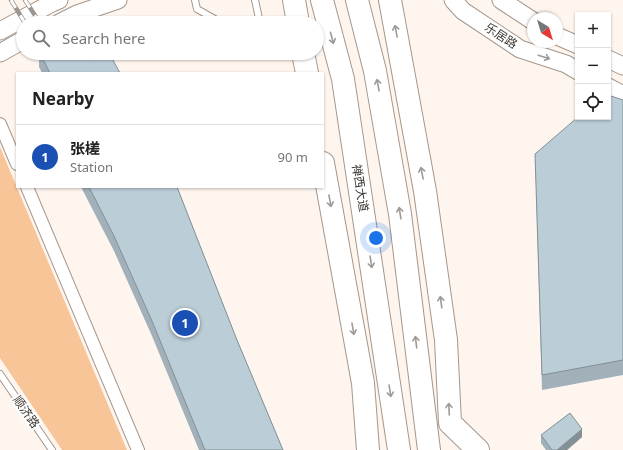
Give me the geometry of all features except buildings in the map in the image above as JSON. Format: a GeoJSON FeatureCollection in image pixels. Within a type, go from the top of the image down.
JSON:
{"type":"FeatureCollection","features":[{"type":"Feature","properties":{"kind":"highway"},"geometry":{"type":"LineString","coordinates":[[294,0],[297,16]]}},
{"type":"Feature","properties":{"kind":"highway","name":"禅西大道"},"geometry":{"type":"LineString","coordinates":[[322,0],[343,79],[399,450]]}},
{"type":"Feature","properties":{"kind":"highway"},"geometry":{"type":"LineString","coordinates":[[357,0],[375,71],[400,214],[429,450]]}},
{"type":"Feature","properties":{"kind":"highway"},"geometry":{"type":"LineString","coordinates":[[390,0],[426,191],[446,340],[450,423],[478,450]]}},
{"type":"Feature","properties":{"kind":"highway"},"geometry":{"type":"LineString","coordinates":[[304,60],[307,72]]}},
{"type":"Feature","properties":{"kind":"highway"},"geometry":{"type":"LineString","coordinates":[[324,168],[363,383],[368,450]]}},
{"type":"Feature","properties":{"kind":"street"},"geometry":{"type":"LineString","coordinates":[[28,16],[59,0]]}},
{"type":"Feature","properties":{"kind":"street"},"geometry":{"type":"LineString","coordinates":[[68,0],[77,14]]}},
{"type":"Feature","properties":{"kind":"street"},"geometry":{"type":"LineString","coordinates":[[73,16],[118,0]]}},
{"type":"Feature","properties":{"kind":"street","name":"乐居路"},"geometry":{"type":"LineString","coordinates":[[453,0],[463,11],[520,49],[574,67]]}},
{"type":"Feature","properties":{"kind":"street"},"geometry":{"type":"LineString","coordinates":[[501,0],[527,17]]}},
{"type":"Feature","properties":{"kind":"street"},"geometry":{"type":"LineString","coordinates":[[0,31],[16,22]]}},
{"type":"Feature","properties":{"kind":"street"},"geometry":{"type":"LineString","coordinates":[[563,39],[575,44]]}},
{"type":"Feature","properties":{"kind":"street"},"geometry":{"type":"LineString","coordinates":[[0,53],[16,44]]}},
{"type":"Feature","properties":{"kind":"street"},"geometry":{"type":"LineString","coordinates":[[611,60],[623,66]]}},
{"type":"Feature","properties":{"kind":"street"},"geometry":{"type":"LineString","coordinates":[[611,68],[623,70]]}},
{"type":"Feature","properties":{"kind":"street"},"geometry":{"type":"LineString","coordinates":[[611,89],[623,95]]}},
{"type":"Feature","properties":{"kind":"street"},"geometry":{"type":"LineString","coordinates":[[0,124],[16,162]]}},
{"type":"Feature","properties":{"kind":"street"},"geometry":{"type":"LineString","coordinates":[[27,188],[138,450]]}},
{"type":"Feature","properties":{"kind":"lane"},"geometry":{"type":"LineString","coordinates":[[195,0],[198,10],[209,16]]}},
{"type":"Feature","properties":{"kind":"lane"},"geometry":{"type":"LineString","coordinates":[[256,0],[259,16]]}},
{"type":"Feature","properties":{"kind":"lane","name":"顺济路"},"geometry":{"type":"LineString","coordinates":[[0,374],[52,450]]}},
{"type":"Feature","properties":{"kind":"shaded area"},"geometry":{"type":"Polygon","coordinates":[[[0,147],[127,450],[62,450],[0,358],[0,147]]]}},
{"type":"Feature","properties":{"kind":"railway"},"geometry":{"type":"LineString","coordinates":[[11,0],[21,16]]}},
{"type":"Feature","properties":{"kind":"railway"},"geometry":{"type":"LineString","coordinates":[[25,0],[35,16]]}},
{"type":"Feature","properties":{"kind":"place","name":"张槎"},"geometry":{"type":"Point","coordinates":[185,323]}}]}
